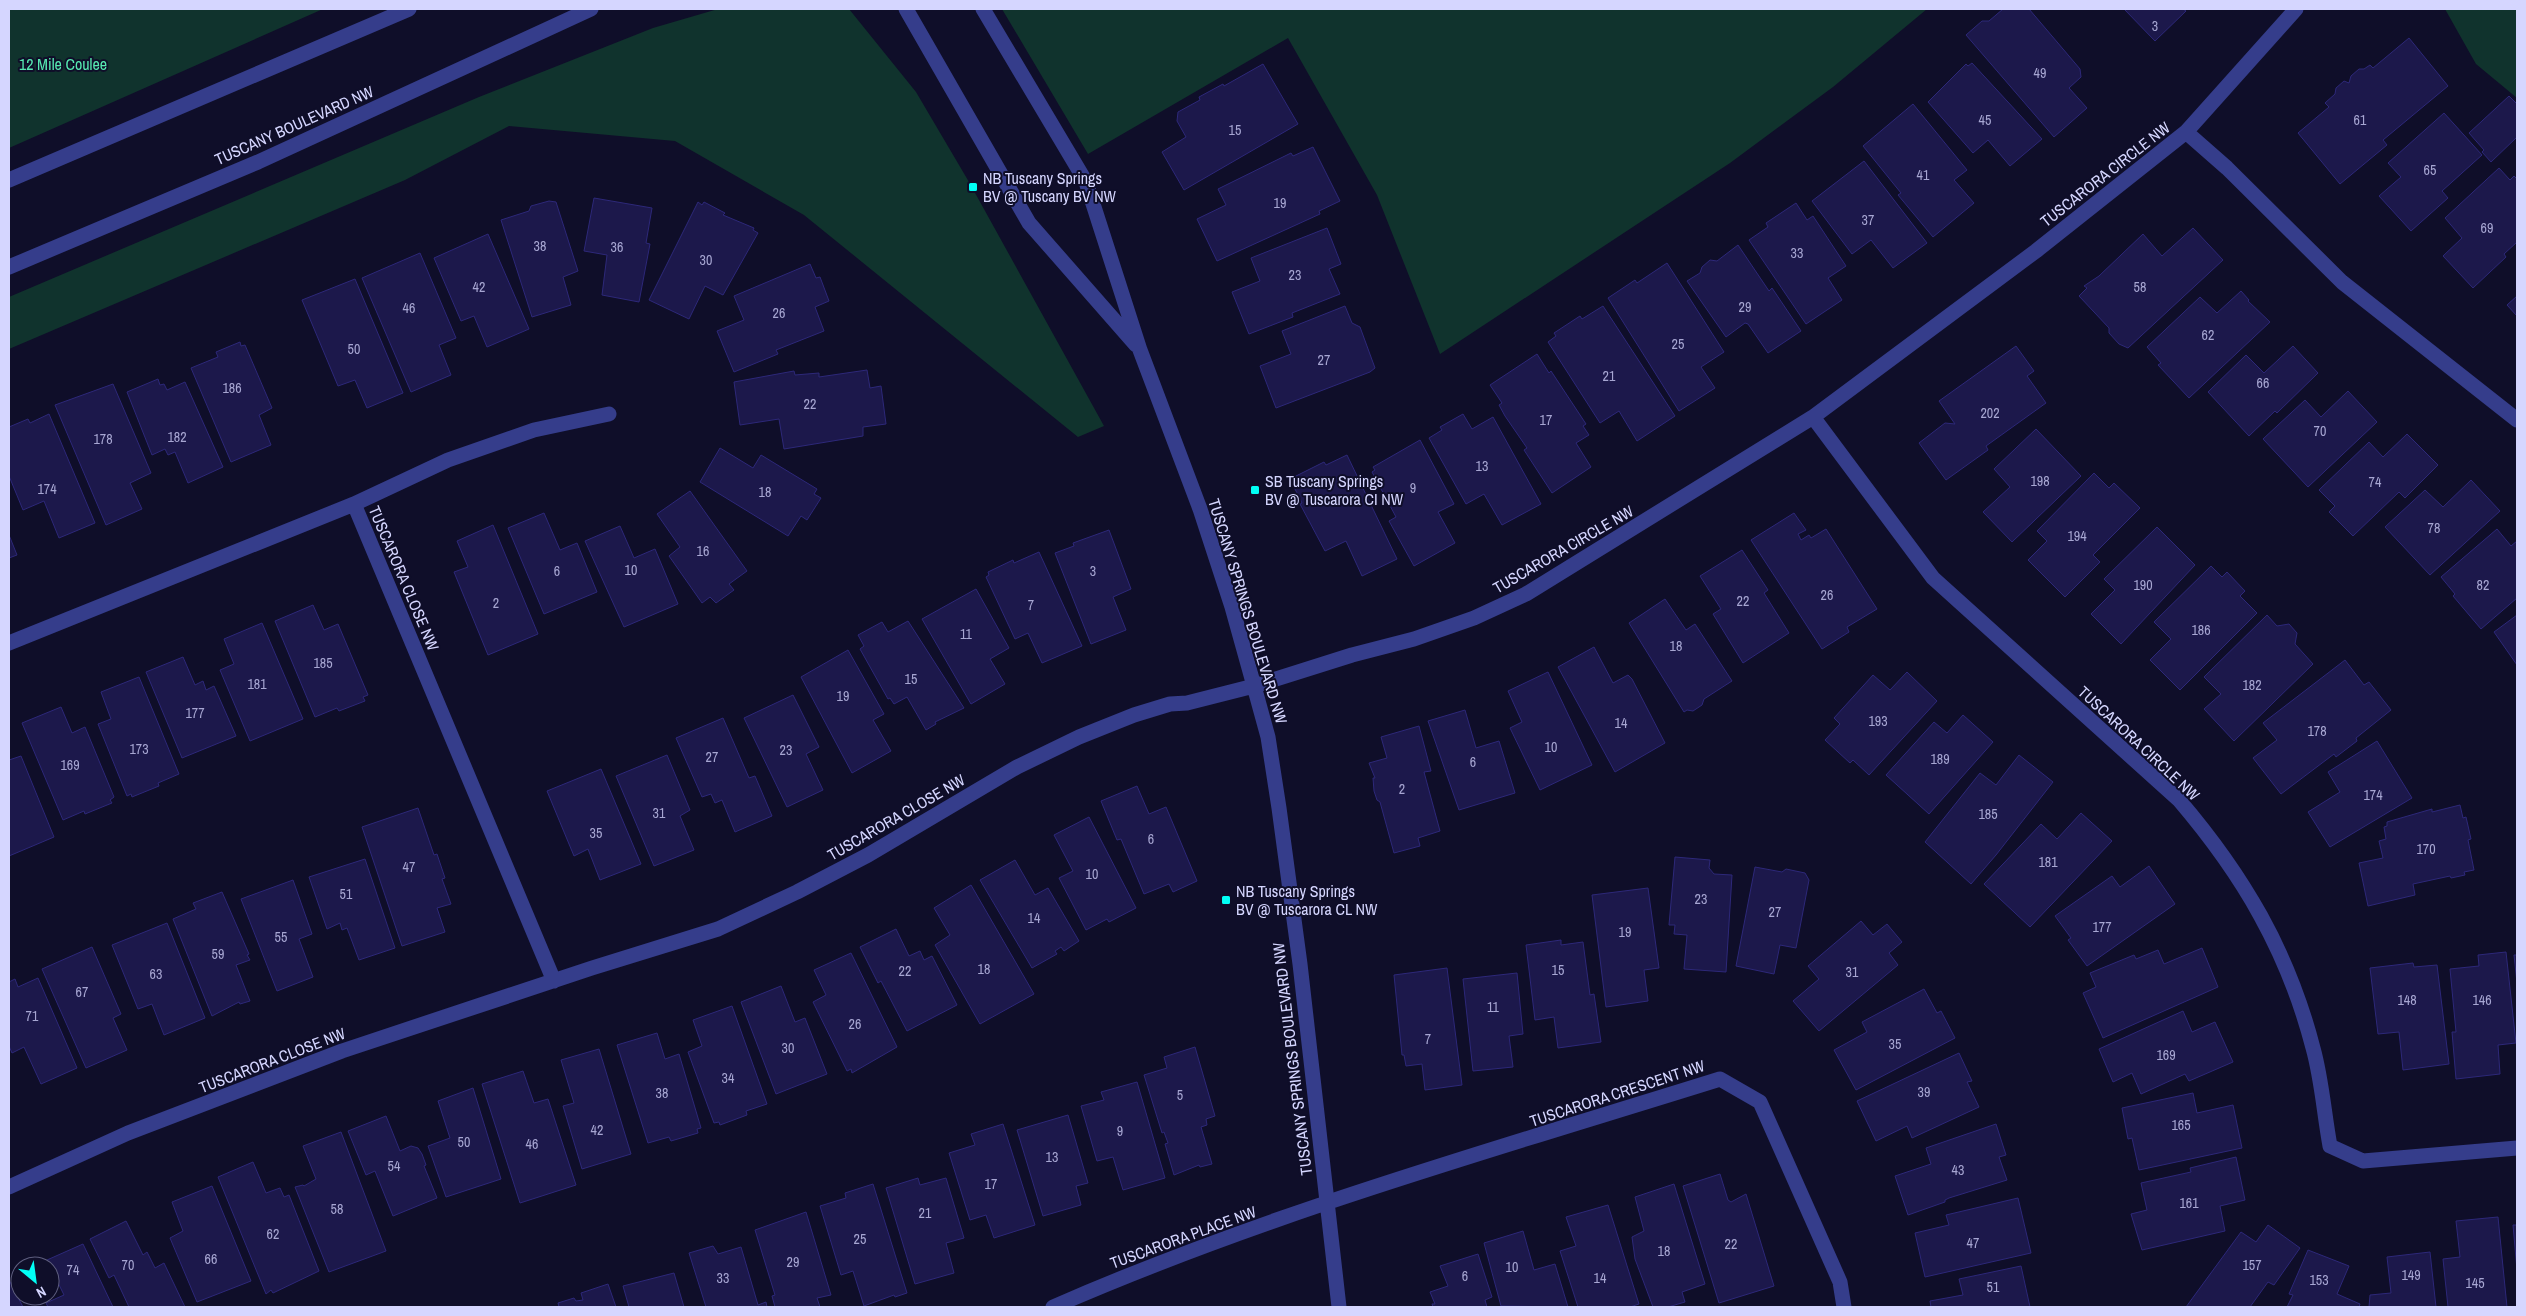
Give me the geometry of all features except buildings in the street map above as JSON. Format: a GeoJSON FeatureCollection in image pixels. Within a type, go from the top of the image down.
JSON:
{"type":"FeatureCollection","features":[{"type":"Feature","properties":{"kind":"street"},"geometry":{"type":"LineString","coordinates":[[9,180],[409,9]]}},
{"type":"Feature","properties":{"kind":"street","name":"TUSCANY BOULEVARD NW"},"geometry":{"type":"LineString","coordinates":[[9,267],[258,162],[591,9]]}},
{"type":"Feature","properties":{"kind":"street","name":"TUSCANY SPRINGS BOULEVARD NW"},"geometry":{"type":"LineString","coordinates":[[906,9],[1029,223],[1140,350]]}},
{"type":"Feature","properties":{"kind":"street","name":"TUSCANY SPRINGS BOULEVARD NW"},"geometry":{"type":"LineString","coordinates":[[983,9],[1086,182],[1140,350],[1200,509],[1232,607],[1268,737],[1300,964],[1339,1307]]}},
{"type":"Feature","properties":{"kind":"street"},"geometry":{"type":"LineString","coordinates":[[2186,132],[2296,9]]}},
{"type":"Feature","properties":{"kind":"street","name":"TUSCARORA CIRCLE NW"},"geometry":{"type":"LineString","coordinates":[[1254,686],[1352,655],[1414,639],[1474,618],[1526,594],[1813,417],[2036,251],[2186,132],[2227,168],[2342,282],[2517,420]]}},
{"type":"Feature","properties":{"kind":"street"},"geometry":{"type":"LineString","coordinates":[[354,504],[448,460],[534,430],[609,414]]}},
{"type":"Feature","properties":{"kind":"street","name":"TUSCARORA CIRCLE NW"},"geometry":{"type":"LineString","coordinates":[[1813,417],[1933,578],[2178,800],[2213,840],[2248,891],[2270,929],[2288,969],[2314,1050],[2330,1146],[2363,1161],[2517,1148]]}},
{"type":"Feature","properties":{"kind":"street","name":"TUSCARORA CLOSE NW"},"geometry":{"type":"LineString","coordinates":[[9,643],[354,504],[554,981]]}},
{"type":"Feature","properties":{"kind":"street","name":"TUSCARORA CLOSE NW"},"geometry":{"type":"LineString","coordinates":[[9,1187],[128,1133],[333,1054],[718,929],[868,855],[1017,768],[1079,737],[1134,715],[1170,704],[1187,702],[1254,686]]}},
{"type":"Feature","properties":{"kind":"street","name":"TUSCARORA CRESCENT NW"},"geometry":{"type":"LineString","coordinates":[[1326,1203],[1720,1079],[1760,1102],[1840,1282],[1844,1307]]}},
{"type":"Feature","properties":{"kind":"street","name":"TUSCARORA PLACE NW"},"geometry":{"type":"LineString","coordinates":[[1053,1307],[1131,1273],[1326,1203]]}},
{"type":"Feature","properties":{"kind":"green space","name":"12 Mile Coulee"},"geometry":{"type":"Polygon","coordinates":[[[9,9],[323,9],[9,148],[9,9]]]}},
{"type":"Feature","properties":{"kind":"green space"},"geometry":{"type":"Polygon","coordinates":[[[718,9],[849,9],[916,92],[969,182],[1104,426],[1078,437],[804,215],[675,141],[509,126],[405,180],[9,349],[9,297],[479,97],[653,28],[718,9]]]}},
{"type":"Feature","properties":{"kind":"green space"},"geometry":{"type":"Polygon","coordinates":[[[1002,9],[1927,9],[1833,87],[1730,163],[1440,354],[1377,195],[1288,38],[1088,154],[1002,9]]]}},
{"type":"Feature","properties":{"kind":"green space"},"geometry":{"type":"Polygon","coordinates":[[[2445,9],[2517,9],[2517,98],[2476,64],[2445,9]]]}},
{"type":"Feature","properties":{"kind":"place","name":"NB Tuscany Springs BV @ Tuscany BV NW"},"geometry":{"type":"Point","coordinates":[973,187]}},
{"type":"Feature","properties":{"kind":"place","name":"SB Tuscany Springs BV @ Tuscarora CI NW"},"geometry":{"type":"Point","coordinates":[1255,490]}},
{"type":"Feature","properties":{"kind":"place","name":"NB Tuscany Springs BV @ Tuscarora CL NW"},"geometry":{"type":"Point","coordinates":[1226,900]}}]}
